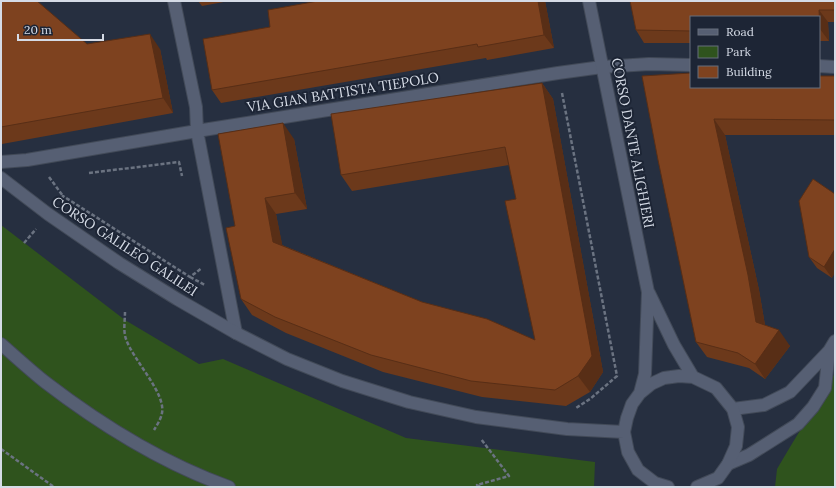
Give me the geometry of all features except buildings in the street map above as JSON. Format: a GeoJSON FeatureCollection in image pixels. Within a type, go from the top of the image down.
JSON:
{"type":"FeatureCollection","features":[{"type":"Feature","properties":{"kind":"street"},"geometry":{"type":"LineString","coordinates":[[174,1],[196,107],[197,131],[236,333]]}},
{"type":"Feature","properties":{"kind":"street","name":"CORSO DANTE ALIGHIERI"},"geometry":{"type":"LineString","coordinates":[[589,1],[648,292],[645,374],[640,393]]}},
{"type":"Feature","properties":{"kind":"street","name":"VIA GIAN BATTISTA TIEPOLO"},"geometry":{"type":"LineString","coordinates":[[1,162],[27,160],[558,73],[602,67],[649,64],[690,65]]}},
{"type":"Feature","properties":{"kind":"street"},"geometry":{"type":"LineString","coordinates":[[820,66],[835,67]]}},
{"type":"Feature","properties":{"kind":"street","name":"CORSO GALILEO GALILEI"},"geometry":{"type":"LineString","coordinates":[[1,178],[48,214],[119,263],[177,299],[236,333],[287,359],[342,382],[409,402],[476,417],[567,429],[624,432]]}},
{"type":"Feature","properties":{"kind":"street","name":"CORSO DANTE ALIGHIERI"},"geometry":{"type":"LineString","coordinates":[[648,292],[674,345],[693,377]]}},
{"type":"Feature","properties":{"kind":"street"},"geometry":{"type":"LineString","coordinates":[[1,344],[44,381],[94,418],[145,449],[208,479],[229,487]]}},
{"type":"Feature","properties":{"kind":"street"},"geometry":{"type":"LineString","coordinates":[[733,409],[764,405],[790,392],[832,346]]}},
{"type":"Feature","properties":{"kind":"street"},"geometry":{"type":"LineString","coordinates":[[728,464],[749,456],[798,424],[813,407],[825,388],[832,346]]}},
{"type":"Feature","properties":{"kind":"street"},"geometry":{"type":"LineString","coordinates":[[668,487],[655,485],[638,470],[628,452],[624,432],[626,418],[632,404],[640,393],[652,384],[664,378],[679,376],[693,377],[716,388],[733,409],[738,427],[736,446],[717,483],[697,487]]}},
{"type":"Feature","properties":{"kind":"path"},"geometry":{"type":"LineString","coordinates":[[558,73],[617,376],[577,408],[568,408],[567,429]]}},
{"type":"Feature","properties":{"kind":"path"},"geometry":{"type":"LineString","coordinates":[[87,173],[179,162],[183,177]]}},
{"type":"Feature","properties":{"kind":"path"},"geometry":{"type":"LineString","coordinates":[[56,176],[49,177],[63,196],[190,277],[229,297]]}},
{"type":"Feature","properties":{"kind":"path"},"geometry":{"type":"LineString","coordinates":[[24,243],[63,196]]}},
{"type":"Feature","properties":{"kind":"path"},"geometry":{"type":"LineString","coordinates":[[190,277],[203,268]]}},
{"type":"Feature","properties":{"kind":"path"},"geometry":{"type":"LineString","coordinates":[[125,312],[125,336],[127,342],[136,360],[154,385],[162,407],[162,414],[153,431]]}},
{"type":"Feature","properties":{"kind":"path"},"geometry":{"type":"LineString","coordinates":[[480,487],[477,485],[509,476],[481,439]]}},
{"type":"Feature","properties":{"kind":"path"},"geometry":{"type":"LineString","coordinates":[[1,450],[54,487]]}},
{"type":"Feature","properties":{"kind":"green space"},"geometry":{"type":"Polygon","coordinates":[[[1,225],[125,320],[199,364],[223,359],[406,438],[595,462],[594,487],[1,487],[1,225]]]}},
{"type":"Feature","properties":{"kind":"green space"},"geometry":{"type":"Polygon","coordinates":[[[835,373],[835,487],[775,487],[777,469],[835,373]]]}}]}
